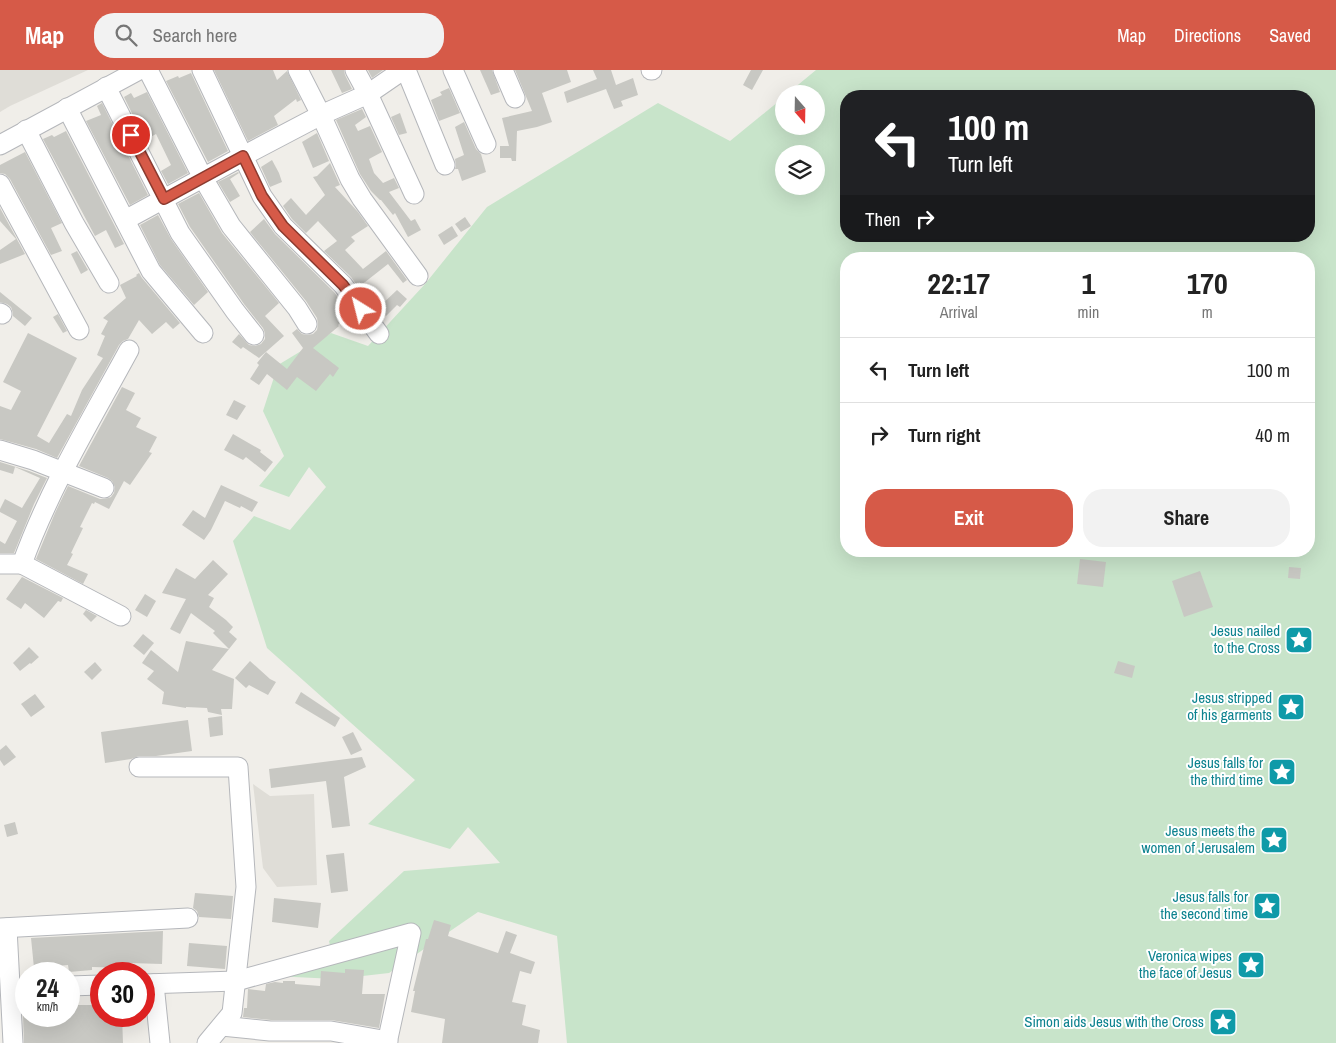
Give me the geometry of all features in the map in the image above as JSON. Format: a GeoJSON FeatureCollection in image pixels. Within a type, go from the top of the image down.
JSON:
{"type":"FeatureCollection","features":[{"type":"Feature","properties":{"kind":"street"},"geometry":{"type":"LineString","coordinates":[[0,145],[139,70]]}},
{"type":"Feature","properties":{"kind":"street"},"geometry":{"type":"LineString","coordinates":[[148,70],[203,178],[231,226],[307,324]]}},
{"type":"Feature","properties":{"kind":"street"},"geometry":{"type":"LineString","coordinates":[[202,70],[271,211],[283,226],[343,285],[379,334]]}},
{"type":"Feature","properties":{"kind":"street"},"geometry":{"type":"LineString","coordinates":[[298,70],[322,115],[350,179],[362,199],[418,276]]}},
{"type":"Feature","properties":{"kind":"street"},"geometry":{"type":"LineString","coordinates":[[355,70],[414,194]]}},
{"type":"Feature","properties":{"kind":"street"},"geometry":{"type":"LineString","coordinates":[[125,220],[322,115],[368,94],[403,70]]}},
{"type":"Feature","properties":{"kind":"street"},"geometry":{"type":"LineString","coordinates":[[406,70],[445,164]]}},
{"type":"Feature","properties":{"kind":"street"},"geometry":{"type":"LineString","coordinates":[[453,70],[486,144]]}},
{"type":"Feature","properties":{"kind":"street"},"geometry":{"type":"LineString","coordinates":[[503,70],[514,98]]}},
{"type":"Feature","properties":{"kind":"street"},"geometry":{"type":"LineString","coordinates":[[106,88],[180,233],[254,335]]}},
{"type":"Feature","properties":{"kind":"street"},"geometry":{"type":"LineString","coordinates":[[67,108],[151,271],[203,332]]}},
{"type":"Feature","properties":{"kind":"street"},"geometry":{"type":"LineString","coordinates":[[26,130],[74,223],[109,283]]}},
{"type":"Feature","properties":{"kind":"street"},"geometry":{"type":"LineString","coordinates":[[0,184],[79,330]]}},
{"type":"Feature","properties":{"kind":"street"},"geometry":{"type":"LineString","coordinates":[[22,564],[31,540],[63,472],[128,350]]}},
{"type":"Feature","properties":{"kind":"street"},"geometry":{"type":"LineString","coordinates":[[0,450],[33,460],[104,488]]}},
{"type":"Feature","properties":{"kind":"street"},"geometry":{"type":"LineString","coordinates":[[0,564],[22,564],[121,616]]}},
{"type":"Feature","properties":{"kind":"street"},"geometry":{"type":"LineString","coordinates":[[139,767],[238,767],[246,887],[236,981],[232,1013],[207,1043]]}},
{"type":"Feature","properties":{"kind":"street"},"geometry":{"type":"LineString","coordinates":[[13,1043],[12,988],[3,928],[188,918]]}},
{"type":"Feature","properties":{"kind":"street"},"geometry":{"type":"LineString","coordinates":[[155,984],[236,981],[411,933],[388,1042],[331,1031],[270,1031],[222,1026]]}},
{"type":"Feature","properties":{"kind":"street"},"geometry":{"type":"LineString","coordinates":[[155,1016],[160,1043]]}},
{"type":"Feature","properties":{"kind":"shaded area"},"geometry":{"type":"Polygon","coordinates":[[[0,70],[88,70],[0,112],[0,70]]]}},
{"type":"Feature","properties":{"kind":"shaded area"},"geometry":{"type":"Polygon","coordinates":[[[253,784],[270,796],[314,794],[317,885],[277,887],[263,868],[253,784]]]}},
{"type":"Feature","properties":{"kind":"green space"},"geometry":{"type":"Polygon","coordinates":[[[816,70],[1336,70],[1336,1043],[567,1043],[557,936],[478,912],[389,973],[336,979],[273,976],[334,964],[329,941],[404,871],[500,863],[468,827],[450,849],[368,824],[415,780],[267,648],[233,541],[254,516],[290,530],[326,487],[309,467],[289,497],[259,486],[284,456],[263,411],[278,365],[331,333],[368,346],[425,284],[487,207],[658,103],[730,141],[775,104],[775,135],[825,135],[825,85],[798,85],[816,70]]]}},
{"type":"Feature","properties":{"kind":"building"},"geometry":{"type":"Polygon","coordinates":[[[214,70],[273,70],[277,80],[287,71],[301,100],[297,102],[296,99],[274,116],[278,125],[248,141],[214,70]]]}},
{"type":"Feature","properties":{"kind":"building"},"geometry":{"type":"Polygon","coordinates":[[[331,70],[344,70],[352,89],[342,93],[331,70]]]}},
{"type":"Feature","properties":{"kind":"building"},"geometry":{"type":"Polygon","coordinates":[[[368,70],[383,70],[372,78],[368,70]]]}},
{"type":"Feature","properties":{"kind":"building"},"geometry":{"type":"Polygon","coordinates":[[[480,70],[492,70],[500,92],[491,95],[480,70]]]}},
{"type":"Feature","properties":{"kind":"building"},"geometry":{"type":"Polygon","coordinates":[[[515,70],[567,70],[571,82],[542,93],[552,122],[517,131],[516,161],[512,161],[511,158],[500,158],[500,146],[509,146],[502,118],[532,111],[515,70]]]}},
{"type":"Feature","properties":{"kind":"building"},"geometry":{"type":"Polygon","coordinates":[[[593,70],[611,70],[616,85],[633,78],[638,95],[621,101],[623,106],[614,109],[606,89],[567,103],[564,92],[597,79],[593,70]]]}},
{"type":"Feature","properties":{"kind":"building"},"geometry":{"type":"Polygon","coordinates":[[[751,70],[763,70],[752,90],[743,85],[751,70]]]}},
{"type":"Feature","properties":{"kind":"building"},"geometry":{"type":"Polygon","coordinates":[[[191,73],[228,151],[208,162],[166,81],[191,73]]]}},
{"type":"Feature","properties":{"kind":"building"},"geometry":{"type":"Polygon","coordinates":[[[449,88],[460,113],[439,121],[431,100],[442,95],[440,92],[449,88]]]}},
{"type":"Feature","properties":{"kind":"building"},"geometry":{"type":"Polygon","coordinates":[[[147,92],[188,173],[168,184],[161,171],[171,165],[156,134],[145,140],[124,97],[131,93],[134,98],[147,92]]]}},
{"type":"Feature","properties":{"kind":"building"},"geometry":{"type":"Polygon","coordinates":[[[102,103],[148,195],[130,205],[86,121],[101,115],[97,106],[102,103]]]}},
{"type":"Feature","properties":{"kind":"building"},"geometry":{"type":"Polygon","coordinates":[[[362,109],[366,117],[355,125],[358,131],[370,126],[382,152],[369,159],[374,173],[383,183],[394,178],[399,188],[389,192],[411,221],[415,219],[421,230],[408,237],[395,213],[393,215],[371,191],[360,174],[336,120],[362,109]]]}},
{"type":"Feature","properties":{"kind":"building"},"geometry":{"type":"Polygon","coordinates":[[[400,113],[407,133],[399,135],[391,117],[400,113]]]}},
{"type":"Feature","properties":{"kind":"building"},"geometry":{"type":"Polygon","coordinates":[[[464,122],[476,149],[481,154],[486,172],[462,181],[458,169],[455,169],[455,159],[464,155],[455,127],[464,122]]]}},
{"type":"Feature","properties":{"kind":"building"},"geometry":{"type":"Polygon","coordinates":[[[66,131],[124,244],[115,248],[106,230],[95,236],[43,139],[52,135],[54,137],[66,131]]]}},
{"type":"Feature","properties":{"kind":"building"},"geometry":{"type":"Polygon","coordinates":[[[317,133],[329,161],[313,168],[302,142],[317,133]]]}},
{"type":"Feature","properties":{"kind":"building"},"geometry":{"type":"Polygon","coordinates":[[[25,152],[62,223],[51,228],[62,251],[51,255],[10,179],[5,174],[0,173],[0,165],[25,152]]]}},
{"type":"Feature","properties":{"kind":"building"},"geometry":{"type":"Polygon","coordinates":[[[272,160],[282,182],[270,187],[261,167],[272,160]]]}},
{"type":"Feature","properties":{"kind":"building"},"geometry":{"type":"Polygon","coordinates":[[[330,163],[340,185],[335,187],[368,226],[351,237],[355,241],[345,250],[363,269],[386,251],[407,280],[403,283],[388,264],[360,286],[368,294],[365,297],[351,277],[324,251],[337,241],[318,221],[306,233],[292,219],[283,206],[291,198],[306,215],[325,195],[313,177],[317,176],[330,163]]]}},
{"type":"Feature","properties":{"kind":"building"},"geometry":{"type":"Polygon","coordinates":[[[238,172],[230,179],[240,196],[230,202],[218,182],[238,172]]]}},
{"type":"Feature","properties":{"kind":"building"},"geometry":{"type":"Polygon","coordinates":[[[199,193],[222,233],[279,303],[265,316],[284,336],[259,358],[232,342],[239,334],[249,345],[261,344],[265,339],[263,328],[190,227],[178,204],[199,193]]]}},
{"type":"Feature","properties":{"kind":"building"},"geometry":{"type":"Polygon","coordinates":[[[0,208],[25,254],[0,264],[0,250],[16,239],[0,221],[0,208]]]}},
{"type":"Feature","properties":{"kind":"building"},"geometry":{"type":"Polygon","coordinates":[[[158,215],[171,239],[208,292],[194,305],[160,265],[140,225],[158,215]]]}},
{"type":"Feature","properties":{"kind":"building"},"geometry":{"type":"Polygon","coordinates":[[[465,217],[471,226],[461,232],[455,224],[465,217]]]}},
{"type":"Feature","properties":{"kind":"building"},"geometry":{"type":"Polygon","coordinates":[[[264,219],[275,234],[334,292],[350,313],[339,326],[313,348],[339,368],[333,377],[330,374],[316,391],[297,377],[287,390],[267,374],[259,385],[250,379],[259,365],[257,363],[266,352],[287,369],[303,348],[292,333],[297,329],[302,334],[313,334],[317,330],[318,324],[317,318],[306,301],[250,232],[264,219]]]}},
{"type":"Feature","properties":{"kind":"building"},"geometry":{"type":"Polygon","coordinates":[[[452,226],[458,236],[444,245],[438,235],[452,226]]]}},
{"type":"Feature","properties":{"kind":"building"},"geometry":{"type":"Polygon","coordinates":[[[77,251],[88,270],[81,274],[71,254],[77,251]]]}},
{"type":"Feature","properties":{"kind":"building"},"geometry":{"type":"Polygon","coordinates":[[[139,273],[180,323],[173,329],[166,322],[152,334],[139,320],[128,339],[119,345],[57,458],[36,449],[0,439],[0,406],[11,410],[21,391],[3,382],[28,333],[77,358],[37,436],[49,443],[67,414],[71,416],[82,390],[103,358],[97,355],[105,336],[101,334],[108,321],[103,318],[126,298],[120,285],[139,273]]]}},
{"type":"Feature","properties":{"kind":"building"},"geometry":{"type":"Polygon","coordinates":[[[397,290],[407,299],[400,307],[397,305],[386,316],[378,308],[397,290]]]}},
{"type":"Feature","properties":{"kind":"building"},"geometry":{"type":"Polygon","coordinates":[[[0,292],[32,318],[25,326],[13,316],[11,307],[0,302],[0,292]]]}},
{"type":"Feature","properties":{"kind":"building"},"geometry":{"type":"Polygon","coordinates":[[[58,314],[67,331],[63,333],[53,317],[58,314]]]}},
{"type":"Feature","properties":{"kind":"building"},"geometry":{"type":"Polygon","coordinates":[[[122,387],[135,393],[126,410],[141,418],[136,427],[157,437],[149,452],[152,453],[130,485],[124,481],[109,509],[95,502],[94,504],[92,503],[80,527],[83,528],[67,565],[88,574],[83,584],[36,559],[68,486],[100,499],[111,497],[114,493],[115,487],[112,481],[79,466],[122,387]]]}},
{"type":"Feature","properties":{"kind":"building"},"geometry":{"type":"Polygon","coordinates":[[[234,400],[246,406],[237,420],[226,415],[234,400]]]}},
{"type":"Feature","properties":{"kind":"building"},"geometry":{"type":"Polygon","coordinates":[[[233,434],[261,450],[260,452],[273,462],[265,472],[246,457],[243,460],[224,450],[233,434]]]}},
{"type":"Feature","properties":{"kind":"building"},"geometry":{"type":"Polygon","coordinates":[[[0,462],[29,471],[47,478],[14,553],[0,553],[0,541],[5,544],[17,521],[0,512],[0,509],[5,499],[22,508],[40,478],[15,467],[13,474],[0,470],[0,462]]]}},
{"type":"Feature","properties":{"kind":"building"},"geometry":{"type":"Polygon","coordinates":[[[221,485],[258,502],[252,512],[225,501],[204,540],[182,525],[193,510],[205,518],[221,485]]]}},
{"type":"Feature","properties":{"kind":"building"},"geometry":{"type":"Polygon","coordinates":[[[1080,559],[1106,562],[1103,587],[1077,584],[1080,559]]]}},
{"type":"Feature","properties":{"kind":"building"},"geometry":{"type":"Polygon","coordinates":[[[213,560],[228,574],[208,595],[214,598],[209,607],[233,627],[229,632],[237,639],[229,649],[213,633],[215,631],[191,613],[180,634],[170,629],[186,599],[162,593],[176,568],[195,579],[213,560]]]}},
{"type":"Feature","properties":{"kind":"building"},"geometry":{"type":"Polygon","coordinates":[[[1289,567],[1301,568],[1300,579],[1288,578],[1289,567]]]}},
{"type":"Feature","properties":{"kind":"building"},"geometry":{"type":"Polygon","coordinates":[[[1200,571],[1213,607],[1184,617],[1172,581],[1200,571]]]}},
{"type":"Feature","properties":{"kind":"building"},"geometry":{"type":"Polygon","coordinates":[[[22,577],[63,598],[61,602],[58,601],[44,618],[25,603],[21,609],[6,599],[22,577]]]}},
{"type":"Feature","properties":{"kind":"building"},"geometry":{"type":"Polygon","coordinates":[[[145,594],[156,601],[147,617],[135,610],[145,594]]]}},
{"type":"Feature","properties":{"kind":"building"},"geometry":{"type":"Polygon","coordinates":[[[86,610],[97,616],[91,622],[83,614],[86,610]]]}},
{"type":"Feature","properties":{"kind":"building"},"geometry":{"type":"Polygon","coordinates":[[[143,634],[154,643],[144,655],[133,646],[143,634]]]}},
{"type":"Feature","properties":{"kind":"building"},"geometry":{"type":"Polygon","coordinates":[[[1293,634],[1305,635],[1304,645],[1292,645],[1293,634]]]}},
{"type":"Feature","properties":{"kind":"building"},"geometry":{"type":"Polygon","coordinates":[[[186,641],[229,649],[212,670],[234,679],[232,709],[221,709],[222,715],[208,712],[207,708],[186,708],[162,704],[164,692],[147,679],[154,671],[142,663],[151,650],[178,672],[186,641]]]}},
{"type":"Feature","properties":{"kind":"building"},"geometry":{"type":"Polygon","coordinates":[[[29,647],[39,657],[20,671],[13,663],[29,647]]]}},
{"type":"Feature","properties":{"kind":"building"},"geometry":{"type":"Polygon","coordinates":[[[250,661],[276,682],[268,695],[249,685],[246,688],[235,678],[250,661]]]}},
{"type":"Feature","properties":{"kind":"building"},"geometry":{"type":"Polygon","coordinates":[[[1118,661],[1135,666],[1132,678],[1114,673],[1118,661]]]}},
{"type":"Feature","properties":{"kind":"building"},"geometry":{"type":"Polygon","coordinates":[[[95,662],[102,670],[92,680],[84,672],[95,662]]]}},
{"type":"Feature","properties":{"kind":"building"},"geometry":{"type":"Polygon","coordinates":[[[301,692],[340,718],[335,727],[295,703],[301,692]]]}},
{"type":"Feature","properties":{"kind":"building"},"geometry":{"type":"Polygon","coordinates":[[[35,694],[45,707],[31,717],[21,704],[35,694]]]}},
{"type":"Feature","properties":{"kind":"building"},"geometry":{"type":"Polygon","coordinates":[[[1285,701],[1297,702],[1297,713],[1284,712],[1285,701]]]}},
{"type":"Feature","properties":{"kind":"building"},"geometry":{"type":"Polygon","coordinates":[[[222,716],[223,735],[210,737],[208,718],[222,716]]]}},
{"type":"Feature","properties":{"kind":"building"},"geometry":{"type":"Polygon","coordinates":[[[188,720],[192,751],[156,756],[139,756],[105,763],[101,732],[188,720]]]}},
{"type":"Feature","properties":{"kind":"building"},"geometry":{"type":"Polygon","coordinates":[[[353,732],[362,750],[351,755],[342,737],[353,732]]]}},
{"type":"Feature","properties":{"kind":"building"},"geometry":{"type":"Polygon","coordinates":[[[6,745],[16,757],[4,766],[0,760],[0,750],[6,745]]]}},
{"type":"Feature","properties":{"kind":"building"},"geometry":{"type":"Polygon","coordinates":[[[362,757],[366,767],[344,777],[350,826],[332,828],[326,781],[271,788],[269,769],[362,757]]]}},
{"type":"Feature","properties":{"kind":"building"},"geometry":{"type":"Polygon","coordinates":[[[1276,766],[1288,767],[1288,777],[1276,777],[1276,766]]]}},
{"type":"Feature","properties":{"kind":"building"},"geometry":{"type":"Polygon","coordinates":[[[15,822],[18,834],[7,837],[4,825],[15,822]]]}},
{"type":"Feature","properties":{"kind":"building"},"geometry":{"type":"Polygon","coordinates":[[[1268,835],[1280,836],[1280,846],[1267,846],[1268,835]]]}},
{"type":"Feature","properties":{"kind":"building"},"geometry":{"type":"Polygon","coordinates":[[[344,853],[348,891],[331,893],[326,855],[344,853]]]}},
{"type":"Feature","properties":{"kind":"building"},"geometry":{"type":"Polygon","coordinates":[[[195,893],[233,896],[231,919],[199,917],[197,911],[193,908],[195,893]]]}},
{"type":"Feature","properties":{"kind":"building"},"geometry":{"type":"Polygon","coordinates":[[[274,898],[321,903],[318,928],[272,922],[274,898]]]}},
{"type":"Feature","properties":{"kind":"building"},"geometry":{"type":"Polygon","coordinates":[[[1261,901],[1274,901],[1273,912],[1261,911],[1261,901]]]}},
{"type":"Feature","properties":{"kind":"building"},"geometry":{"type":"Polygon","coordinates":[[[434,920],[451,925],[448,936],[498,953],[506,931],[517,935],[510,953],[535,962],[531,974],[520,971],[512,1002],[526,1005],[522,1025],[540,1030],[538,1043],[442,1043],[445,1019],[411,1012],[415,991],[413,991],[426,939],[428,939],[434,920]]]}},
{"type":"Feature","properties":{"kind":"building"},"geometry":{"type":"Polygon","coordinates":[[[163,931],[162,964],[155,964],[155,962],[90,962],[90,970],[80,971],[80,962],[33,962],[31,938],[163,931]]]}},
{"type":"Feature","properties":{"kind":"building"},"geometry":{"type":"Polygon","coordinates":[[[189,943],[227,946],[225,969],[187,966],[189,943]]]}},
{"type":"Feature","properties":{"kind":"building"},"geometry":{"type":"Polygon","coordinates":[[[1247,958],[1259,961],[1257,971],[1244,969],[1247,958]]]}},
{"type":"Feature","properties":{"kind":"building"},"geometry":{"type":"Polygon","coordinates":[[[345,969],[364,970],[362,994],[385,994],[379,1028],[331,1020],[271,1020],[243,1017],[244,1008],[247,1008],[248,989],[265,991],[266,984],[283,983],[283,981],[295,981],[295,984],[320,986],[321,971],[345,973],[345,969]]]}},
{"type":"Feature","properties":{"kind":"building"},"geometry":{"type":"Polygon","coordinates":[[[80,1005],[90,1005],[90,1027],[122,1027],[123,1043],[24,1043],[23,1027],[80,1027],[80,1005]]]}},
{"type":"Feature","properties":{"kind":"building"},"geometry":{"type":"Polygon","coordinates":[[[1222,1015],[1230,1023],[1223,1031],[1214,1022],[1222,1015]]]}},
{"type":"Feature","properties":{"kind":"place","name":"Jesus nailed to the Cross"},"geometry":{"type":"Point","coordinates":[1299,640]}},
{"type":"Feature","properties":{"kind":"place","name":"Jesus stripped of his garments"},"geometry":{"type":"Point","coordinates":[1291,707]}},
{"type":"Feature","properties":{"kind":"place","name":"Jesus falls for the third time"},"geometry":{"type":"Point","coordinates":[1282,772]}},
{"type":"Feature","properties":{"kind":"place","name":"Jesus meets the women of Jerusalem"},"geometry":{"type":"Point","coordinates":[1274,840]}},
{"type":"Feature","properties":{"kind":"place","name":"Jesus falls for the second time"},"geometry":{"type":"Point","coordinates":[1267,906]}},
{"type":"Feature","properties":{"kind":"place","name":"Veronica wipes the face of Jesus"},"geometry":{"type":"Point","coordinates":[1251,965]}},
{"type":"Feature","properties":{"kind":"place","name":"Simon aids Jesus with the Cross"},"geometry":{"type":"Point","coordinates":[1223,1022]}},
{"type":"Feature","properties":{"kind":"route"},"geometry":{"type":"LineString","coordinates":[[131,135],[164,199],[243,156],[271,211],[283,226],[343,285],[361,309]]}}]}
